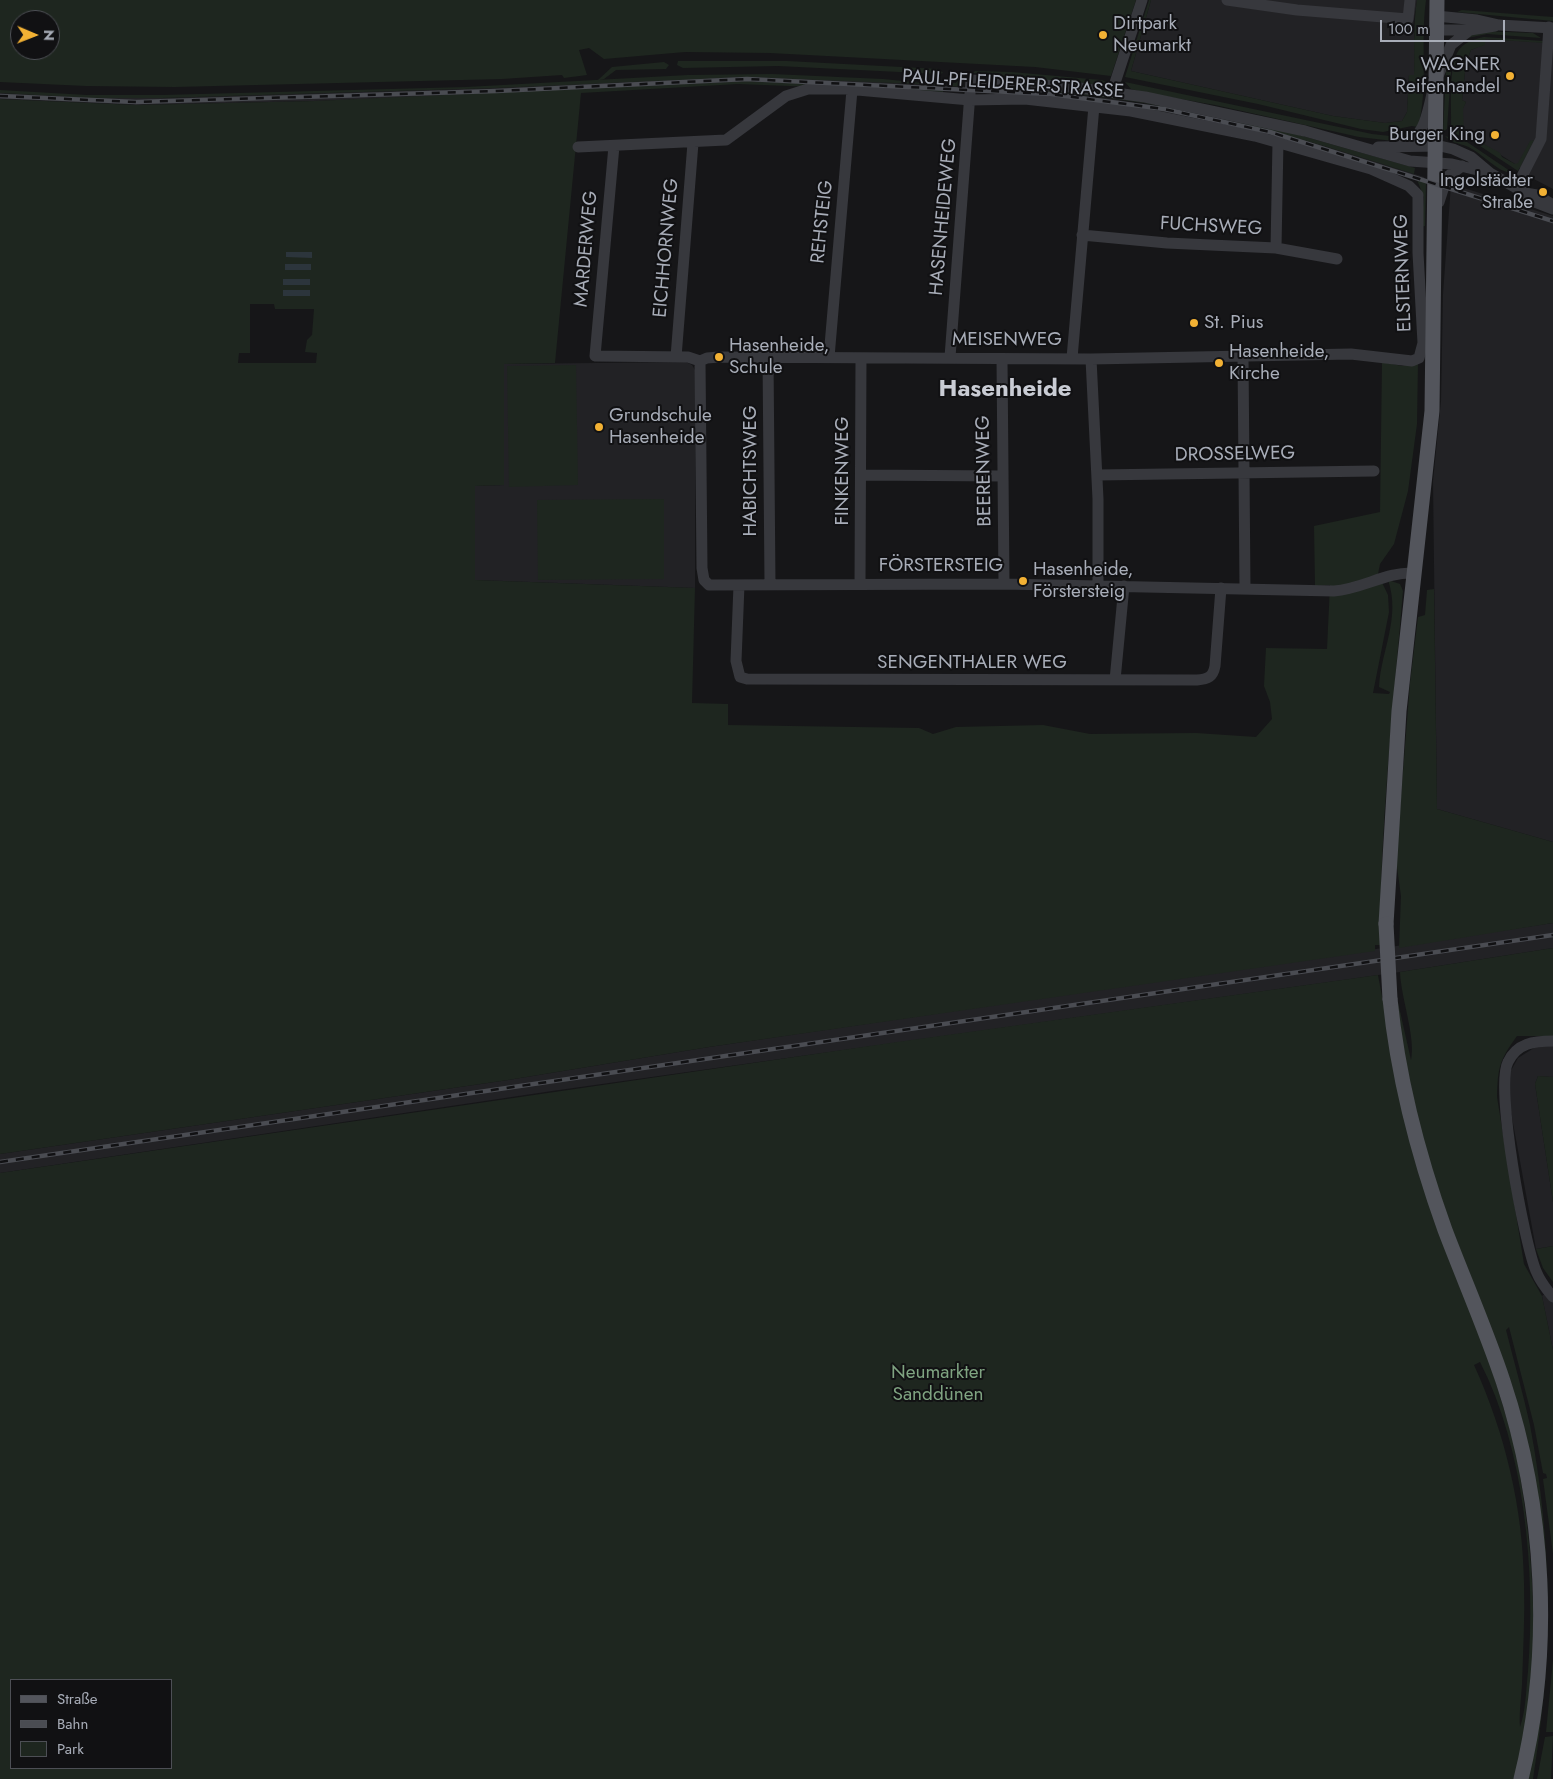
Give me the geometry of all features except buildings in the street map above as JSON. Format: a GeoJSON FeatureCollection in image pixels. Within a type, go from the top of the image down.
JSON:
{"type":"FeatureCollection","features":[{"type":"Feature","properties":{"kind":"main road"},"geometry":{"type":"LineString","coordinates":[[1436,0],[1432,411],[1399,711],[1386,924],[1390,999],[1400,1070],[1417,1143],[1446,1231],[1503,1381],[1524,1457],[1531,1493],[1539,1559],[1540,1632],[1532,1727],[1521,1779]]}},
{"type":"Feature","properties":{"kind":"street"},"geometry":{"type":"LineString","coordinates":[[1142,0],[1112,92],[1240,116],[1364,146],[1410,161],[1462,166],[1490,173]]}},
{"type":"Feature","properties":{"kind":"street"},"geometry":{"type":"LineString","coordinates":[[1227,0],[1306,11],[1408,19],[1410,0]]}},
{"type":"Feature","properties":{"kind":"street"},"geometry":{"type":"LineString","coordinates":[[1436,23],[1477,20],[1499,25],[1551,28],[1541,139],[1520,191]]}},
{"type":"Feature","properties":{"kind":"street"},"geometry":{"type":"LineString","coordinates":[[1436,23],[1470,30]]}},
{"type":"Feature","properties":{"kind":"street"},"geometry":{"type":"LineString","coordinates":[[1435,95],[1448,49],[1460,36],[1470,30],[1499,25]]}},
{"type":"Feature","properties":{"kind":"street"},"geometry":{"type":"LineString","coordinates":[[1399,146],[1411,141],[1422,130],[1435,79]]}},
{"type":"Feature","properties":{"kind":"street","name":"HASENHEIDEWEG"},"geometry":{"type":"LineString","coordinates":[[950,357],[972,80],[1052,85],[1112,92]]}},
{"type":"Feature","properties":{"kind":"street","name":"PAUL-PFLEIDERER-STRASSE"},"geometry":{"type":"LineString","coordinates":[[578,148],[720,141],[731,138],[794,92],[822,88],[970,100],[1025,99],[1094,106],[1167,117],[1278,142],[1371,169],[1414,189]]}},
{"type":"Feature","properties":{"kind":"street","name":"REHSTEIG"},"geometry":{"type":"LineString","coordinates":[[828,358],[852,90]]}},
{"type":"Feature","properties":{"kind":"street"},"geometry":{"type":"LineString","coordinates":[[1072,358],[1094,106]]}},
{"type":"Feature","properties":{"kind":"street","name":"EICHHORNWEG"},"geometry":{"type":"LineString","coordinates":[[676,356],[693,142]]}},
{"type":"Feature","properties":{"kind":"street"},"geometry":{"type":"LineString","coordinates":[[1276,248],[1278,142]]}},
{"type":"Feature","properties":{"kind":"street","name":"MARDERWEG"},"geometry":{"type":"LineString","coordinates":[[595,356],[614,146]]}},
{"type":"Feature","properties":{"kind":"street"},"geometry":{"type":"LineString","coordinates":[[1364,146],[1434,146],[1450,148],[1467,154],[1490,173],[1538,204],[1553,209]]}},
{"type":"Feature","properties":{"kind":"street"},"geometry":{"type":"LineString","coordinates":[[1434,228],[1445,180],[1462,166]]}},
{"type":"Feature","properties":{"kind":"street","name":"ELSTERNWEG"},"geometry":{"type":"LineString","coordinates":[[1414,189],[1418,195],[1420,206],[1418,253],[1423,343],[1419,358]]}},
{"type":"Feature","properties":{"kind":"street"},"geometry":{"type":"LineString","coordinates":[[1520,191],[1537,195],[1553,205]]}},
{"type":"Feature","properties":{"kind":"street","name":"FUCHSWEG"},"geometry":{"type":"LineString","coordinates":[[1082,235],[1177,244],[1276,248],[1337,259]]}},
{"type":"Feature","properties":{"kind":"street","name":"MEISENWEG"},"geometry":{"type":"LineString","coordinates":[[595,356],[676,356],[692,357],[700,361],[707,358],[768,357],[1091,359],[1350,354],[1408,361],[1419,358]]}},
{"type":"Feature","properties":{"kind":"street"},"geometry":{"type":"LineString","coordinates":[[1243,356],[1245,588]]}},
{"type":"Feature","properties":{"kind":"street","name":"HABICHTSWEG"},"geometry":{"type":"LineString","coordinates":[[768,357],[770,584]]}},
{"type":"Feature","properties":{"kind":"street","name":"FINKENWEG"},"geometry":{"type":"LineString","coordinates":[[860,584],[861,358]]}},
{"type":"Feature","properties":{"kind":"street","name":"BEERENWEG"},"geometry":{"type":"LineString","coordinates":[[1002,359],[1004,584]]}},
{"type":"Feature","properties":{"kind":"street"},"geometry":{"type":"LineString","coordinates":[[1091,359],[1098,475],[1098,586]]}},
{"type":"Feature","properties":{"kind":"street","name":"FÖRSTERSTEIG"},"geometry":{"type":"LineString","coordinates":[[700,361],[702,568],[706,583],[712,585],[1004,584],[1334,591],[1395,574],[1413,573]]}},
{"type":"Feature","properties":{"kind":"street","name":"DROSSELWEG"},"geometry":{"type":"LineString","coordinates":[[1098,475],[1374,471]]}},
{"type":"Feature","properties":{"kind":"street"},"geometry":{"type":"LineString","coordinates":[[861,475],[1003,476]]}},
{"type":"Feature","properties":{"kind":"street","name":"SENGENTHALER WEG"},"geometry":{"type":"LineString","coordinates":[[739,585],[736,660],[738,674],[741,678],[821,680],[1115,680],[1208,678],[1213,674],[1215,666],[1221,588]]}},
{"type":"Feature","properties":{"kind":"street"},"geometry":{"type":"LineString","coordinates":[[1115,680],[1124,586]]}},
{"type":"Feature","properties":{"kind":"street"},"geometry":{"type":"LineString","coordinates":[[1553,1041],[1532,1041],[1517,1050],[1509,1059],[1504,1075],[1503,1092],[1508,1134],[1530,1249],[1536,1272],[1553,1297]]}},
{"type":"Feature","properties":{"kind":"shaded area"},"geometry":{"type":"Polygon","coordinates":[[[1151,0],[1417,0],[1413,26],[1415,42],[1414,75],[1409,75],[1407,112],[1402,121],[1385,123],[1333,116],[1131,71],[1151,0]]]}},
{"type":"Feature","properties":{"kind":"shaded area"},"geometry":{"type":"Polygon","coordinates":[[[1485,39],[1553,43],[1553,189],[1530,177],[1515,164],[1463,131],[1463,108],[1466,102],[1462,100],[1466,63],[1471,50],[1485,44],[1485,39]]]}},
{"type":"Feature","properties":{"kind":"shaded area"},"geometry":{"type":"Polygon","coordinates":[[[701,77],[818,78],[943,86],[943,89],[786,82],[725,82],[528,93],[314,101],[136,105],[0,99],[0,93],[87,98],[162,98],[497,88],[701,77]]]}},
{"type":"Feature","properties":{"kind":"shaded area"},"geometry":{"type":"Polygon","coordinates":[[[980,87],[1107,98],[1218,118],[1302,139],[1424,177],[1426,182],[1252,130],[1163,112],[975,92],[980,87]]]}},
{"type":"Feature","properties":{"kind":"shaded area"},"geometry":{"type":"Polygon","coordinates":[[[1451,184],[1553,216],[1553,842],[1437,809],[1433,481],[1441,401],[1443,294],[1451,184]]]}},
{"type":"Feature","properties":{"kind":"shaded area"},"geometry":{"type":"Polygon","coordinates":[[[286,252],[312,252],[312,258],[286,257],[286,252]]]}},
{"type":"Feature","properties":{"kind":"shaded area"},"geometry":{"type":"Polygon","coordinates":[[[285,264],[311,264],[311,270],[285,270],[285,264]]]}},
{"type":"Feature","properties":{"kind":"shaded area"},"geometry":{"type":"Polygon","coordinates":[[[283,279],[310,279],[310,285],[283,285],[283,279]]]}},
{"type":"Feature","properties":{"kind":"shaded area"},"geometry":{"type":"Polygon","coordinates":[[[283,290],[310,290],[310,296],[283,296],[283,290]]]}},
{"type":"Feature","properties":{"kind":"shaded area","name":"Grundschule Hasenheide"},"geometry":{"type":"Polygon","coordinates":[[[686,362],[692,365],[695,370],[695,588],[475,580],[475,486],[504,485],[504,364],[686,362]]]}},
{"type":"Feature","properties":{"kind":"shaded area"},"geometry":{"type":"Polygon","coordinates":[[[1553,923],[1553,948],[1400,972],[552,1091],[0,1173],[0,1154],[508,1080],[709,1047],[1553,923]]]}},
{"type":"Feature","properties":{"kind":"shaded area"},"geometry":{"type":"Polygon","coordinates":[[[1553,1036],[1553,1077],[1538,1076],[1535,1084],[1553,1202],[1553,1246],[1536,1249],[1509,1101],[1509,1074],[1518,1058],[1553,1036]]]}},
{"type":"Feature","properties":{"kind":"shaded area"},"geometry":{"type":"Polygon","coordinates":[[[1553,1288],[1553,1350],[1542,1296],[1553,1288]]]}},
{"type":"Feature","properties":{"kind":"green space"},"geometry":{"type":"Polygon","coordinates":[[[0,0],[1136,0],[1111,76],[1035,67],[770,53],[685,52],[604,59],[589,48],[579,50],[587,75],[564,78],[562,75],[502,79],[175,87],[86,86],[0,82],[0,0]]]}},
{"type":"Feature","properties":{"kind":"green space"},"geometry":{"type":"Polygon","coordinates":[[[1149,0],[1151,0],[1131,71],[1333,116],[1385,123],[1402,121],[1407,112],[1409,75],[1414,75],[1417,0],[1426,0],[1423,96],[1418,127],[1412,126],[1383,132],[1361,129],[1258,104],[1125,77],[1149,0]]]}},
{"type":"Feature","properties":{"kind":"green space"},"geometry":{"type":"Polygon","coordinates":[[[1462,10],[1553,17],[1553,21],[1457,12],[1462,10]]]}},
{"type":"Feature","properties":{"kind":"green space"},"geometry":{"type":"Polygon","coordinates":[[[1481,31],[1533,33],[1541,38],[1487,34],[1462,39],[1481,31]]]}},
{"type":"Feature","properties":{"kind":"green space"},"geometry":{"type":"Polygon","coordinates":[[[1484,37],[1543,41],[1544,43],[1485,39],[1485,45],[1471,50],[1466,63],[1462,100],[1466,102],[1463,109],[1464,133],[1500,153],[1502,157],[1515,164],[1518,163],[1530,141],[1534,140],[1518,171],[1474,142],[1451,132],[1451,81],[1454,61],[1457,53],[1465,44],[1484,37]]]}},
{"type":"Feature","properties":{"kind":"green space"},"geometry":{"type":"Polygon","coordinates":[[[1452,58],[1447,129],[1443,132],[1446,70],[1452,58]]]}},
{"type":"Feature","properties":{"kind":"green space"},"geometry":{"type":"Polygon","coordinates":[[[678,61],[787,61],[939,69],[943,73],[778,66],[683,68],[677,65],[678,61]]]}},
{"type":"Feature","properties":{"kind":"green space"},"geometry":{"type":"Polygon","coordinates":[[[664,62],[669,65],[666,69],[616,70],[604,79],[598,80],[612,67],[664,62]]]}},
{"type":"Feature","properties":{"kind":"green space"},"geometry":{"type":"Polygon","coordinates":[[[975,71],[1012,72],[1108,82],[1098,85],[973,73],[975,71]]]}},
{"type":"Feature","properties":{"kind":"green space"},"geometry":{"type":"Polygon","coordinates":[[[961,73],[964,75],[961,84],[964,87],[948,86],[949,83],[956,83],[961,73]]]}},
{"type":"Feature","properties":{"kind":"green space"},"geometry":{"type":"Polygon","coordinates":[[[772,74],[883,79],[943,85],[747,77],[497,88],[162,98],[87,98],[0,93],[0,90],[87,95],[162,95],[466,87],[688,75],[772,74]]]}},
{"type":"Feature","properties":{"kind":"green space"},"geometry":{"type":"Polygon","coordinates":[[[747,81],[943,89],[943,92],[738,84],[581,93],[555,363],[504,364],[504,485],[475,486],[475,580],[695,588],[692,703],[728,704],[728,725],[919,728],[933,734],[956,727],[1043,725],[1090,734],[1196,733],[1256,737],[1272,719],[1270,702],[1264,686],[1266,648],[1327,649],[1330,585],[1315,586],[1314,526],[1380,512],[1382,362],[1402,366],[1418,362],[1417,424],[1408,491],[1394,544],[1380,564],[1378,574],[1388,595],[1389,612],[1373,693],[1389,694],[1390,692],[1379,687],[1380,673],[1391,621],[1391,594],[1388,580],[1400,584],[1403,591],[1382,856],[1380,945],[1375,945],[1375,951],[709,1047],[508,1080],[0,1154],[0,99],[136,105],[314,101],[747,81]],[[250,304],[250,353],[239,353],[238,363],[316,363],[317,353],[305,352],[307,340],[312,335],[314,309],[275,309],[274,304],[250,304]]]}},
{"type":"Feature","properties":{"kind":"green space"},"geometry":{"type":"Polygon","coordinates":[[[1125,82],[1372,134],[1390,136],[1414,131],[1402,139],[1393,141],[1359,137],[1215,105],[1141,92],[1131,89],[1125,82]]]}},
{"type":"Feature","properties":{"kind":"green space"},"geometry":{"type":"Polygon","coordinates":[[[980,87],[1107,95],[1271,127],[1415,168],[1414,174],[1291,136],[1197,113],[1096,96],[980,87]]]}},
{"type":"Feature","properties":{"kind":"green space"},"geometry":{"type":"Polygon","coordinates":[[[1445,136],[1467,142],[1513,173],[1501,170],[1472,149],[1445,136]]]}},
{"type":"Feature","properties":{"kind":"green space"},"geometry":{"type":"Polygon","coordinates":[[[1417,180],[1426,182],[1425,226],[1421,227],[1424,197],[1417,180]]]}},
{"type":"Feature","properties":{"kind":"green space"},"geometry":{"type":"Polygon","coordinates":[[[576,365],[578,485],[509,487],[507,366],[576,365]]]}},
{"type":"Feature","properties":{"kind":"green space"},"geometry":{"type":"Polygon","coordinates":[[[664,499],[664,579],[538,580],[537,500],[664,499]]]}},
{"type":"Feature","properties":{"kind":"green space"},"geometry":{"type":"Polygon","coordinates":[[[1434,589],[1437,809],[1553,842],[1553,923],[1399,948],[1401,896],[1396,860],[1410,683],[1418,617],[1425,615],[1427,590],[1434,589]]]}},
{"type":"Feature","properties":{"kind":"green space"},"geometry":{"type":"Polygon","coordinates":[[[1553,948],[1553,1036],[1517,1036],[1503,1058],[1498,1078],[1497,1097],[1524,1264],[1542,1296],[1553,1350],[1553,1554],[1543,1479],[1547,1478],[1546,1474],[1543,1473],[1534,1425],[1509,1327],[1506,1330],[1530,1425],[1538,1470],[1546,1558],[1548,1602],[1544,1689],[1533,1779],[1528,1779],[1542,1529],[1449,1221],[1424,1147],[1403,1050],[1397,998],[1411,1060],[1412,1041],[1400,972],[1553,948]]]}},
{"type":"Feature","properties":{"kind":"green space","name":"Neumarkter Sanddünen"},"geometry":{"type":"Polygon","coordinates":[[[1378,975],[1386,1018],[1515,1446],[1522,1487],[1531,1571],[1533,1655],[1530,1696],[1514,1779],[0,1779],[0,1173],[890,1043],[1378,975]],[[1480,1362],[1474,1365],[1495,1417],[1503,1444],[1516,1499],[1520,1527],[1523,1555],[1524,1608],[1520,1727],[1524,1714],[1530,1633],[1528,1554],[1517,1472],[1508,1433],[1480,1362]]]}},
{"type":"Feature","properties":{"kind":"green space"},"geometry":{"type":"Polygon","coordinates":[[[1538,1076],[1553,1077],[1553,1202],[1535,1084],[1538,1076]]]}},
{"type":"Feature","properties":{"kind":"green space"},"geometry":{"type":"Polygon","coordinates":[[[1553,1246],[1553,1282],[1543,1268],[1536,1249],[1553,1246]]]}},
{"type":"Feature","properties":{"kind":"green space"},"geometry":{"type":"Polygon","coordinates":[[[1553,1660],[1553,1732],[1546,1732],[1553,1660]]]}},
{"type":"Feature","properties":{"kind":"green space"},"geometry":{"type":"Polygon","coordinates":[[[1553,1736],[1551,1779],[1537,1779],[1545,1737],[1553,1736]]]}},
{"type":"Feature","properties":{"kind":"railway"},"geometry":{"type":"LineString","coordinates":[[0,96],[136,102],[497,91],[747,79],[1050,94],[1164,109],[1270,132],[1553,221]]}},
{"type":"Feature","properties":{"kind":"railway"},"geometry":{"type":"LineString","coordinates":[[0,1162],[1553,935]]}},
{"type":"Feature","properties":{"kind":"place","name":"Dirtpark Neumarkt"},"geometry":{"type":"Point","coordinates":[1103,35]}},
{"type":"Feature","properties":{"kind":"place","name":"WAGNER Reifenhandel"},"geometry":{"type":"Point","coordinates":[1510,76]}},
{"type":"Feature","properties":{"kind":"place","name":"Burger King"},"geometry":{"type":"Point","coordinates":[1495,135]}},
{"type":"Feature","properties":{"kind":"place","name":"Ingolstädter Straße"},"geometry":{"type":"Point","coordinates":[1543,192]}},
{"type":"Feature","properties":{"kind":"place","name":"St. Pius"},"geometry":{"type":"Point","coordinates":[1194,323]}},
{"type":"Feature","properties":{"kind":"place","name":"Hasenheide, Schule"},"geometry":{"type":"Point","coordinates":[719,357]}},
{"type":"Feature","properties":{"kind":"place","name":"Hasenheide, Kirche"},"geometry":{"type":"Point","coordinates":[1219,363]}},
{"type":"Feature","properties":{"kind":"place","name":"Grundschule Hasenheide"},"geometry":{"type":"Point","coordinates":[599,427]}},
{"type":"Feature","properties":{"kind":"place","name":"Hasenheide, Förstersteig"},"geometry":{"type":"Point","coordinates":[1023,581]}},
{"type":"Feature","properties":{"kind":"district","name":"Hasenheide"},"geometry":{"type":"Point","coordinates":[1005,390]}}]}
